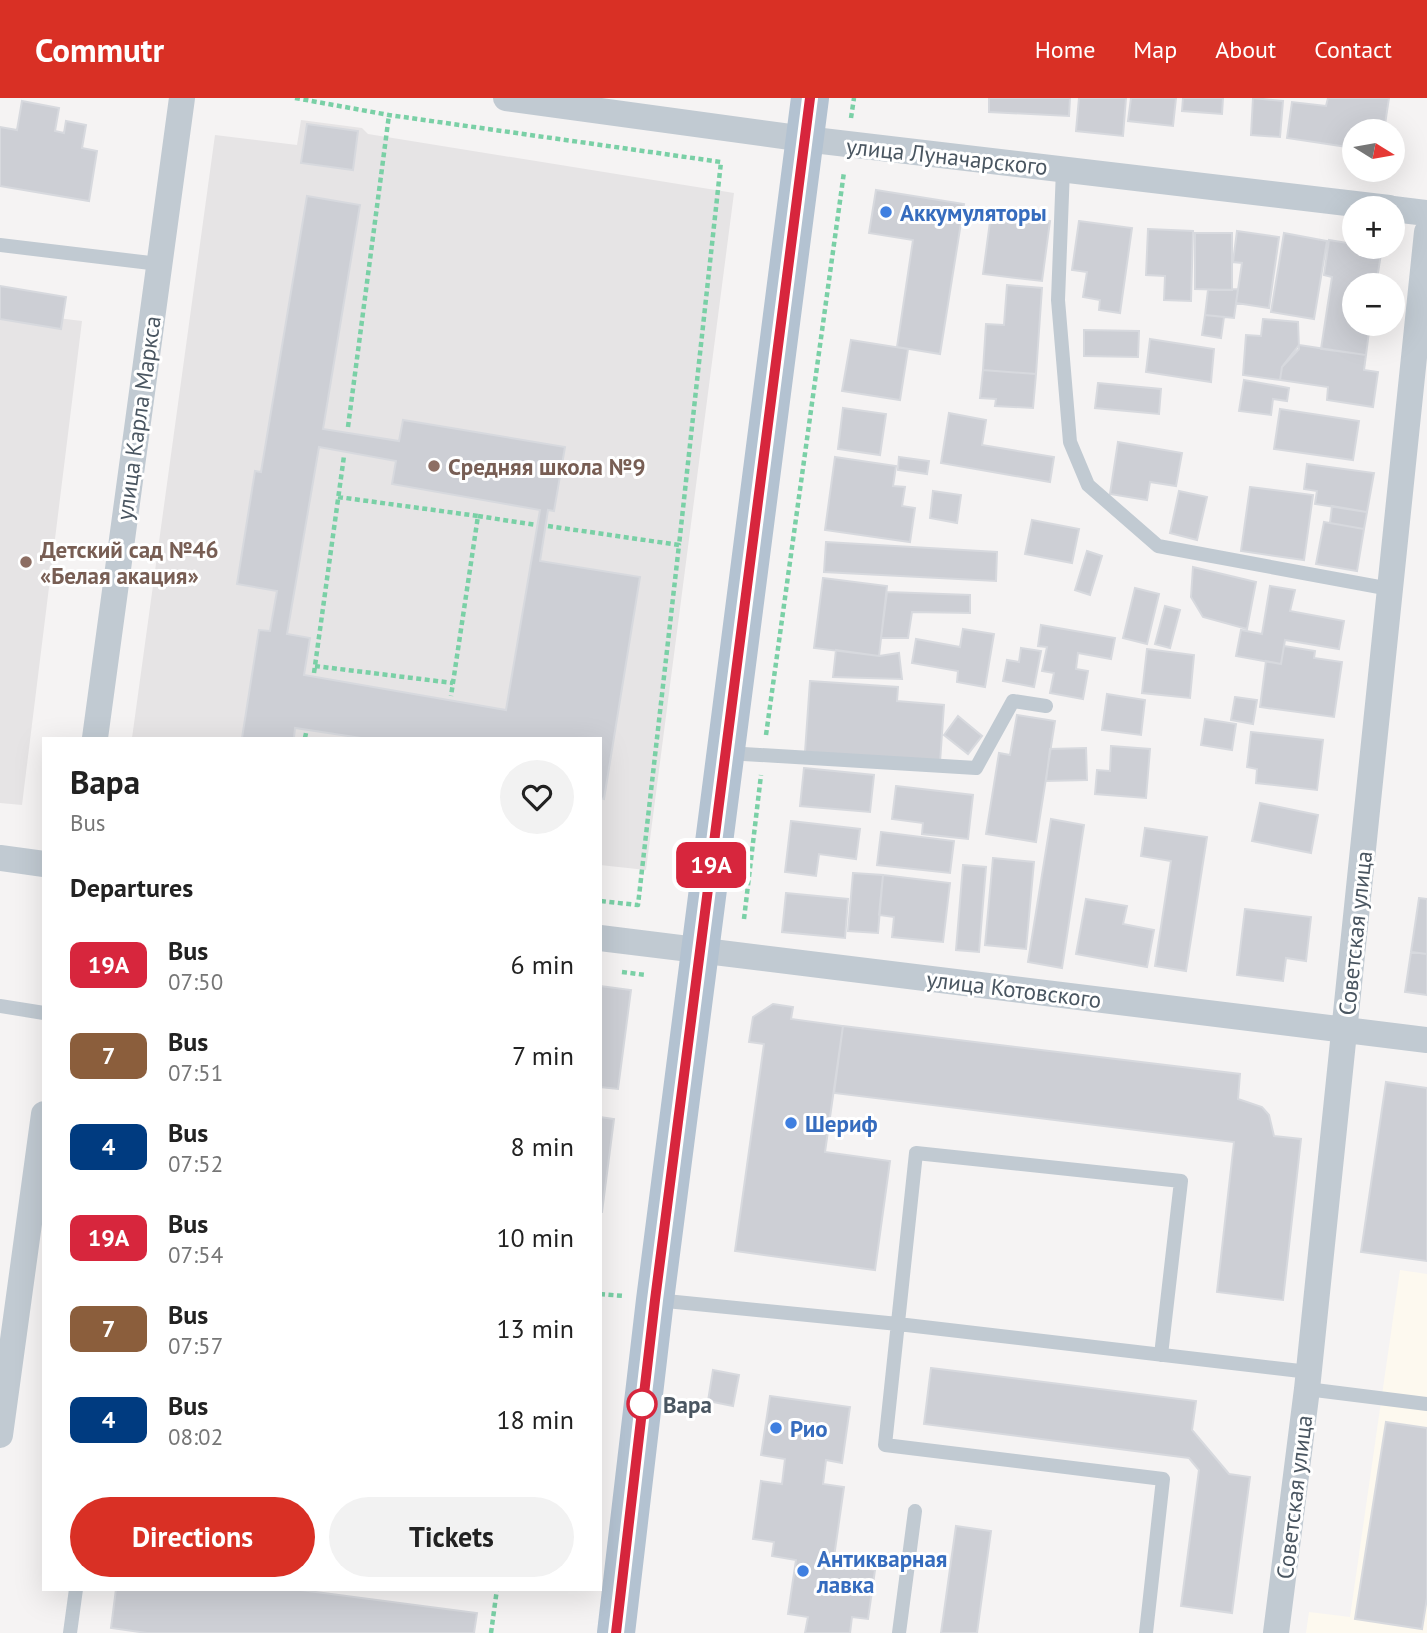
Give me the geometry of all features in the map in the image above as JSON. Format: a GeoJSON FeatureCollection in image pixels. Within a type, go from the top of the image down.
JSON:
{"type":"FeatureCollection","features":[{"type":"Feature","properties":{"kind":"main road"},"geometry":{"type":"LineString","coordinates":[[616,1633],[655,1300],[810,98]]}},
{"type":"Feature","properties":{"kind":"street","name":"улица Карла Маркса"},"geometry":{"type":"LineString","coordinates":[[95,737],[182,98]]}},
{"type":"Feature","properties":{"kind":"street","name":"улица Луначарского"},"geometry":{"type":"LineString","coordinates":[[506,98],[848,145],[1342,203]]}},
{"type":"Feature","properties":{"kind":"street","name":"улица Луначарского"},"geometry":{"type":"LineString","coordinates":[[1405,211],[1427,213]]}},
{"type":"Feature","properties":{"kind":"street","name":"Советская улица"},"geometry":{"type":"LineString","coordinates":[[1276,1633],[1308,1381],[1427,232]]}},
{"type":"Feature","properties":{"kind":"street"},"geometry":{"type":"LineString","coordinates":[[0,858],[42,864]]}},
{"type":"Feature","properties":{"kind":"street","name":"улица Котовского"},"geometry":{"type":"LineString","coordinates":[[602,938],[1427,1040]]}},
{"type":"Feature","properties":{"kind":"street"},"geometry":{"type":"LineString","coordinates":[[0,1435],[42,1129]]}},
{"type":"Feature","properties":{"kind":"lane"},"geometry":{"type":"LineString","coordinates":[[1063,169],[1058,300],[1070,442],[1088,485],[1158,546],[1391,589]]}},
{"type":"Feature","properties":{"kind":"lane"},"geometry":{"type":"LineString","coordinates":[[0,245],[159,264]]}},
{"type":"Feature","properties":{"kind":"lane"},"geometry":{"type":"LineString","coordinates":[[726,753],[976,768],[1013,701],[1046,706]]}},
{"type":"Feature","properties":{"kind":"lane"},"geometry":{"type":"LineString","coordinates":[[0,1006],[42,1013]]}},
{"type":"Feature","properties":{"kind":"lane"},"geometry":{"type":"LineString","coordinates":[[1146,1633],[1163,1479],[885,1445],[916,1153],[1181,1181],[1161,1355]]}},
{"type":"Feature","properties":{"kind":"lane"},"geometry":{"type":"LineString","coordinates":[[655,1300],[898,1324],[1161,1355],[1427,1404]]}},
{"type":"Feature","properties":{"kind":"lane"},"geometry":{"type":"LineString","coordinates":[[899,1633],[915,1511]]}},
{"type":"Feature","properties":{"kind":"lane"},"geometry":{"type":"LineString","coordinates":[[70,1633],[76,1591]]}},
{"type":"Feature","properties":{"kind":"path"},"geometry":{"type":"LineString","coordinates":[[295,98],[389,115],[721,162],[638,905],[602,901]]}},
{"type":"Feature","properties":{"kind":"path"},"geometry":{"type":"LineString","coordinates":[[744,919],[854,98]]}},
{"type":"Feature","properties":{"kind":"path"},"geometry":{"type":"LineString","coordinates":[[348,427],[389,115]]}},
{"type":"Feature","properties":{"kind":"path"},"geometry":{"type":"LineString","coordinates":[[314,673],[344,456]]}},
{"type":"Feature","properties":{"kind":"path"},"geometry":{"type":"LineString","coordinates":[[338,497],[536,525]]}},
{"type":"Feature","properties":{"kind":"path"},"geometry":{"type":"LineString","coordinates":[[451,696],[478,516]]}},
{"type":"Feature","properties":{"kind":"path"},"geometry":{"type":"LineString","coordinates":[[548,526],[679,545]]}},
{"type":"Feature","properties":{"kind":"path"},"geometry":{"type":"LineString","coordinates":[[315,666],[453,683]]}},
{"type":"Feature","properties":{"kind":"path"},"geometry":{"type":"LineString","coordinates":[[491,1633],[497,1591]]}},
{"type":"Feature","properties":{"kind":"shaded area","name":"Средняя школа №9"},"geometry":{"type":"Polygon","coordinates":[[[301,120],[362,128],[368,134],[734,193],[646,870],[602,865],[602,737],[132,737],[215,135],[297,145],[301,120]]]}},
{"type":"Feature","properties":{"kind":"shaded area","name":"Детский сад №46 «Белая акация»"},"geometry":{"type":"Polygon","coordinates":[[[0,311],[82,321],[22,805],[0,803],[0,311]]]}},
{"type":"Feature","properties":{"kind":"shaded area"},"geometry":{"type":"Polygon","coordinates":[[[1400,1270],[1427,1274],[1427,1633],[1306,1633],[1309,1612],[1350,1617],[1400,1270]]]}},
{"type":"Feature","properties":{"kind":"building"},"geometry":{"type":"Polygon","coordinates":[[[989,98],[1070,98],[1069,116],[989,112],[989,98]]]}},
{"type":"Feature","properties":{"kind":"building"},"geometry":{"type":"Polygon","coordinates":[[[1079,98],[1126,98],[1123,136],[1076,131],[1079,98]]]}},
{"type":"Feature","properties":{"kind":"building"},"geometry":{"type":"Polygon","coordinates":[[[1131,98],[1176,98],[1173,126],[1128,121],[1131,98]]]}},
{"type":"Feature","properties":{"kind":"building"},"geometry":{"type":"Polygon","coordinates":[[[1183,98],[1223,98],[1222,114],[1182,111],[1183,98]]]}},
{"type":"Feature","properties":{"kind":"building"},"geometry":{"type":"Polygon","coordinates":[[[1253,98],[1283,101],[1280,137],[1251,135],[1253,98]]]}},
{"type":"Feature","properties":{"kind":"building"},"geometry":{"type":"Polygon","coordinates":[[[1328,98],[1389,98],[1386,119],[1342,119],[1342,146],[1287,138],[1292,102],[1326,106],[1328,98]]]}},
{"type":"Feature","properties":{"kind":"building"},"geometry":{"type":"Polygon","coordinates":[[[22,101],[59,108],[55,131],[64,133],[66,121],[86,125],[82,148],[97,151],[89,201],[0,186],[0,127],[17,130],[22,101]]]}},
{"type":"Feature","properties":{"kind":"building"},"geometry":{"type":"Polygon","coordinates":[[[307,124],[358,131],[353,170],[301,163],[307,124]]]}},
{"type":"Feature","properties":{"kind":"building"},"geometry":{"type":"Polygon","coordinates":[[[876,190],[964,204],[940,354],[897,347],[913,240],[869,233],[876,190]]]}},
{"type":"Feature","properties":{"kind":"building"},"geometry":{"type":"Polygon","coordinates":[[[307,196],[360,205],[323,429],[399,441],[403,420],[565,447],[554,511],[548,510],[540,561],[640,577],[604,799],[602,737],[354,737],[295,728],[294,737],[242,737],[259,630],[270,631],[277,591],[237,584],[255,471],[261,472],[307,196]],[[319,447],[287,634],[310,638],[304,675],[506,710],[540,510],[392,484],[396,461],[319,447]]]}},
{"type":"Feature","properties":{"kind":"building"},"geometry":{"type":"Polygon","coordinates":[[[991,214],[1050,221],[1042,281],[983,274],[991,214]]]}},
{"type":"Feature","properties":{"kind":"building"},"geometry":{"type":"Polygon","coordinates":[[[1079,221],[1132,228],[1120,313],[1099,310],[1100,300],[1083,297],[1087,272],[1072,270],[1079,221]]]}},
{"type":"Feature","properties":{"kind":"building"},"geometry":{"type":"Polygon","coordinates":[[[1148,229],[1193,231],[1191,301],[1164,300],[1165,276],[1146,275],[1148,229]]]}},
{"type":"Feature","properties":{"kind":"building"},"geometry":{"type":"Polygon","coordinates":[[[1237,231],[1279,237],[1269,308],[1236,303],[1242,263],[1233,262],[1237,231]]]}},
{"type":"Feature","properties":{"kind":"building"},"geometry":{"type":"Polygon","coordinates":[[[1195,233],[1232,233],[1232,290],[1195,289],[1195,233]]]}},
{"type":"Feature","properties":{"kind":"building"},"geometry":{"type":"Polygon","coordinates":[[[1284,233],[1327,241],[1314,319],[1271,312],[1284,233]]]}},
{"type":"Feature","properties":{"kind":"building"},"geometry":{"type":"Polygon","coordinates":[[[1329,240],[1342,242],[1342,259],[1380,259],[1378,273],[1342,273],[1342,336],[1368,336],[1366,355],[1321,349],[1332,277],[1324,275],[1329,240]]]}},
{"type":"Feature","properties":{"kind":"building"},"geometry":{"type":"Polygon","coordinates":[[[1007,285],[1042,288],[1036,374],[983,370],[986,324],[1004,325],[1007,285]]]}},
{"type":"Feature","properties":{"kind":"building"},"geometry":{"type":"Polygon","coordinates":[[[0,286],[66,297],[61,329],[0,319],[0,286]]]}},
{"type":"Feature","properties":{"kind":"building"},"geometry":{"type":"Polygon","coordinates":[[[1238,289],[1234,318],[1205,315],[1208,290],[1238,289]]]}},
{"type":"Feature","properties":{"kind":"building"},"geometry":{"type":"Polygon","coordinates":[[[1205,315],[1224,317],[1221,338],[1202,335],[1205,315]]]}},
{"type":"Feature","properties":{"kind":"building"},"geometry":{"type":"Polygon","coordinates":[[[1263,319],[1298,322],[1299,349],[1282,367],[1280,380],[1243,375],[1246,335],[1261,336],[1263,319]]]}},
{"type":"Feature","properties":{"kind":"building"},"geometry":{"type":"Polygon","coordinates":[[[1084,330],[1139,331],[1138,357],[1084,356],[1084,330]]]}},
{"type":"Feature","properties":{"kind":"building"},"geometry":{"type":"Polygon","coordinates":[[[1150,339],[1214,349],[1211,382],[1146,372],[1150,339]]]}},
{"type":"Feature","properties":{"kind":"building"},"geometry":{"type":"Polygon","coordinates":[[[851,340],[908,349],[900,400],[842,391],[851,340]]]}},
{"type":"Feature","properties":{"kind":"building"},"geometry":{"type":"Polygon","coordinates":[[[1299,345],[1366,355],[1364,370],[1378,372],[1373,407],[1327,400],[1328,387],[1280,380],[1282,367],[1299,345]]]}},
{"type":"Feature","properties":{"kind":"building"},"geometry":{"type":"Polygon","coordinates":[[[983,370],[1036,374],[1033,408],[995,406],[996,399],[980,398],[983,370]]]}},
{"type":"Feature","properties":{"kind":"building"},"geometry":{"type":"Polygon","coordinates":[[[1244,380],[1289,388],[1287,401],[1273,399],[1271,415],[1239,411],[1244,380]]]}},
{"type":"Feature","properties":{"kind":"building"},"geometry":{"type":"Polygon","coordinates":[[[1098,383],[1161,389],[1159,414],[1095,408],[1098,383]]]}},
{"type":"Feature","properties":{"kind":"building"},"geometry":{"type":"Polygon","coordinates":[[[843,408],[886,414],[880,455],[838,449],[843,408]]]}},
{"type":"Feature","properties":{"kind":"building"},"geometry":{"type":"Polygon","coordinates":[[[1280,409],[1359,421],[1353,460],[1274,449],[1280,409]]]}},
{"type":"Feature","properties":{"kind":"building"},"geometry":{"type":"Polygon","coordinates":[[[949,413],[986,420],[982,445],[1054,457],[1050,482],[941,463],[949,413]]]}},
{"type":"Feature","properties":{"kind":"building"},"geometry":{"type":"Polygon","coordinates":[[[1118,442],[1182,453],[1176,486],[1150,482],[1147,500],[1110,494],[1118,442]]]}},
{"type":"Feature","properties":{"kind":"building"},"geometry":{"type":"Polygon","coordinates":[[[835,457],[896,466],[893,486],[905,487],[902,506],[915,508],[910,542],[825,530],[835,457]]]}},
{"type":"Feature","properties":{"kind":"building"},"geometry":{"type":"Polygon","coordinates":[[[899,457],[929,461],[927,474],[898,470],[899,457]]]}},
{"type":"Feature","properties":{"kind":"building"},"geometry":{"type":"Polygon","coordinates":[[[1307,464],[1374,473],[1367,512],[1315,504],[1317,491],[1304,489],[1307,464]]]}},
{"type":"Feature","properties":{"kind":"building"},"geometry":{"type":"Polygon","coordinates":[[[1250,487],[1313,495],[1304,560],[1241,551],[1250,487]]]}},
{"type":"Feature","properties":{"kind":"building"},"geometry":{"type":"Polygon","coordinates":[[[933,491],[961,495],[957,523],[930,518],[933,491]]]}},
{"type":"Feature","properties":{"kind":"building"},"geometry":{"type":"Polygon","coordinates":[[[1179,491],[1207,497],[1197,540],[1170,533],[1179,491]]]}},
{"type":"Feature","properties":{"kind":"building"},"geometry":{"type":"Polygon","coordinates":[[[1332,506],[1367,512],[1364,529],[1330,523],[1332,506]]]}},
{"type":"Feature","properties":{"kind":"building"},"geometry":{"type":"Polygon","coordinates":[[[1032,520],[1079,529],[1072,563],[1025,554],[1032,520]]]}},
{"type":"Feature","properties":{"kind":"building"},"geometry":{"type":"Polygon","coordinates":[[[1324,522],[1364,529],[1357,571],[1316,564],[1324,522]]]}},
{"type":"Feature","properties":{"kind":"building"},"geometry":{"type":"Polygon","coordinates":[[[826,542],[997,552],[996,581],[824,572],[826,542]]]}},
{"type":"Feature","properties":{"kind":"building"},"geometry":{"type":"Polygon","coordinates":[[[1087,551],[1102,556],[1090,595],[1075,590],[1087,551]]]}},
{"type":"Feature","properties":{"kind":"building"},"geometry":{"type":"Polygon","coordinates":[[[1193,567],[1256,582],[1247,629],[1203,617],[1191,597],[1193,567]]]}},
{"type":"Feature","properties":{"kind":"building"},"geometry":{"type":"Polygon","coordinates":[[[823,578],[887,586],[879,656],[814,648],[823,578]]]}},
{"type":"Feature","properties":{"kind":"building"},"geometry":{"type":"Polygon","coordinates":[[[1270,586],[1295,590],[1290,611],[1344,621],[1339,649],[1285,640],[1281,664],[1236,656],[1241,630],[1262,634],[1270,586]]]}},
{"type":"Feature","properties":{"kind":"building"},"geometry":{"type":"Polygon","coordinates":[[[1135,588],[1159,594],[1147,644],[1123,638],[1135,588]]]}},
{"type":"Feature","properties":{"kind":"building"},"geometry":{"type":"Polygon","coordinates":[[[887,592],[970,595],[970,613],[912,612],[908,638],[881,638],[887,592]]]}},
{"type":"Feature","properties":{"kind":"building"},"geometry":{"type":"Polygon","coordinates":[[[1165,606],[1180,610],[1170,648],[1155,644],[1165,606]]]}},
{"type":"Feature","properties":{"kind":"building"},"geometry":{"type":"Polygon","coordinates":[[[1041,625],[1115,638],[1111,659],[1078,653],[1076,669],[1088,671],[1083,699],[1050,693],[1054,673],[1042,671],[1047,647],[1038,646],[1041,625]]]}},
{"type":"Feature","properties":{"kind":"building"},"geometry":{"type":"Polygon","coordinates":[[[963,629],[994,634],[985,687],[957,682],[958,671],[912,663],[916,639],[960,647],[963,629]]]}},
{"type":"Feature","properties":{"kind":"building"},"geometry":{"type":"Polygon","coordinates":[[[1284,646],[1315,651],[1314,658],[1342,662],[1334,717],[1260,707],[1266,661],[1281,664],[1284,646]]]}},
{"type":"Feature","properties":{"kind":"building"},"geometry":{"type":"Polygon","coordinates":[[[1021,648],[1041,651],[1034,687],[1003,681],[1007,660],[1019,662],[1021,648]]]}},
{"type":"Feature","properties":{"kind":"building"},"geometry":{"type":"Polygon","coordinates":[[[1147,649],[1194,655],[1190,698],[1142,693],[1147,649]]]}},
{"type":"Feature","properties":{"kind":"building"},"geometry":{"type":"Polygon","coordinates":[[[836,650],[879,656],[899,653],[902,679],[833,677],[836,650]]]}},
{"type":"Feature","properties":{"kind":"building"},"geometry":{"type":"Polygon","coordinates":[[[810,681],[898,687],[897,701],[944,705],[940,762],[805,752],[810,681]]]}},
{"type":"Feature","properties":{"kind":"building"},"geometry":{"type":"Polygon","coordinates":[[[1107,694],[1145,700],[1141,735],[1102,730],[1107,694]]]}},
{"type":"Feature","properties":{"kind":"building"},"geometry":{"type":"Polygon","coordinates":[[[1235,697],[1257,700],[1253,724],[1231,720],[1235,697]]]}},
{"type":"Feature","properties":{"kind":"building"},"geometry":{"type":"Polygon","coordinates":[[[1017,715],[1055,721],[1036,842],[986,834],[999,753],[1010,755],[1017,715]]]}},
{"type":"Feature","properties":{"kind":"building"},"geometry":{"type":"Polygon","coordinates":[[[958,716],[982,736],[968,754],[944,735],[958,716]]]}},
{"type":"Feature","properties":{"kind":"building"},"geometry":{"type":"Polygon","coordinates":[[[1205,719],[1236,724],[1232,750],[1201,745],[1205,719]]]}},
{"type":"Feature","properties":{"kind":"building"},"geometry":{"type":"Polygon","coordinates":[[[1251,732],[1323,740],[1317,790],[1256,783],[1257,769],[1247,767],[1251,732]]]}},
{"type":"Feature","properties":{"kind":"building"},"geometry":{"type":"Polygon","coordinates":[[[1111,746],[1150,749],[1146,798],[1095,794],[1097,770],[1110,771],[1111,746]]]}},
{"type":"Feature","properties":{"kind":"building"},"geometry":{"type":"Polygon","coordinates":[[[1086,748],[1087,780],[1046,781],[1050,749],[1086,748]]]}},
{"type":"Feature","properties":{"kind":"building"},"geometry":{"type":"Polygon","coordinates":[[[804,768],[874,775],[870,812],[800,806],[804,768]]]}},
{"type":"Feature","properties":{"kind":"building"},"geometry":{"type":"Polygon","coordinates":[[[896,786],[973,795],[968,839],[922,834],[923,823],[892,819],[896,786]]]}},
{"type":"Feature","properties":{"kind":"building"},"geometry":{"type":"Polygon","coordinates":[[[1260,803],[1318,815],[1311,853],[1252,841],[1260,803]]]}},
{"type":"Feature","properties":{"kind":"building"},"geometry":{"type":"Polygon","coordinates":[[[1051,819],[1084,825],[1062,968],[1028,962],[1051,819]]]}},
{"type":"Feature","properties":{"kind":"building"},"geometry":{"type":"Polygon","coordinates":[[[791,821],[860,829],[856,859],[819,854],[816,876],[785,872],[791,821]]]}},
{"type":"Feature","properties":{"kind":"building"},"geometry":{"type":"Polygon","coordinates":[[[1145,828],[1207,837],[1186,971],[1155,966],[1171,861],[1141,856],[1145,828]]]}},
{"type":"Feature","properties":{"kind":"building"},"geometry":{"type":"Polygon","coordinates":[[[881,832],[954,841],[950,873],[877,865],[881,832]]]}},
{"type":"Feature","properties":{"kind":"building"},"geometry":{"type":"Polygon","coordinates":[[[993,858],[1034,862],[1026,949],[985,945],[993,858]]]}},
{"type":"Feature","properties":{"kind":"building"},"geometry":{"type":"Polygon","coordinates":[[[963,865],[986,867],[979,952],[956,950],[963,865]]]}},
{"type":"Feature","properties":{"kind":"building"},"geometry":{"type":"Polygon","coordinates":[[[853,873],[883,875],[878,933],[848,931],[853,873]]]}},
{"type":"Feature","properties":{"kind":"building"},"geometry":{"type":"Polygon","coordinates":[[[883,875],[950,883],[943,942],[892,937],[894,917],[879,915],[883,875]]]}},
{"type":"Feature","properties":{"kind":"building"},"geometry":{"type":"Polygon","coordinates":[[[786,893],[848,899],[845,938],[782,932],[786,893]]]}},
{"type":"Feature","properties":{"kind":"building"},"geometry":{"type":"Polygon","coordinates":[[[1419,898],[1427,899],[1427,954],[1411,952],[1419,898]]]}},
{"type":"Feature","properties":{"kind":"building"},"geometry":{"type":"Polygon","coordinates":[[[1086,899],[1127,906],[1123,924],[1154,930],[1147,967],[1076,954],[1086,899]]]}},
{"type":"Feature","properties":{"kind":"building"},"geometry":{"type":"Polygon","coordinates":[[[1245,909],[1311,917],[1306,961],[1286,958],[1283,981],[1237,975],[1245,909]]]}},
{"type":"Feature","properties":{"kind":"building"},"geometry":{"type":"Polygon","coordinates":[[[1411,952],[1427,954],[1427,995],[1405,992],[1411,952]]]}},
{"type":"Feature","properties":{"kind":"building"},"geometry":{"type":"Polygon","coordinates":[[[602,986],[631,990],[618,1089],[602,1087],[602,986]]]}},
{"type":"Feature","properties":{"kind":"building","name":"Шериф"},"geometry":{"type":"Polygon","coordinates":[[[773,1004],[793,1007],[791,1019],[843,1026],[825,1152],[890,1161],[875,1270],[735,1251],[764,1044],[749,1042],[753,1017],[773,1004]]]}},
{"type":"Feature","properties":{"kind":"building"},"geometry":{"type":"Polygon","coordinates":[[[843,1026],[1240,1074],[1238,1099],[1262,1107],[1269,1115],[1274,1136],[1301,1139],[1283,1300],[1217,1292],[1234,1142],[834,1093],[843,1026]]]}},
{"type":"Feature","properties":{"kind":"building"},"geometry":{"type":"Polygon","coordinates":[[[1386,1082],[1427,1088],[1427,1261],[1361,1252],[1386,1082]]]}},
{"type":"Feature","properties":{"kind":"building"},"geometry":{"type":"Polygon","coordinates":[[[602,1117],[614,1119],[602,1212],[602,1117]]]}},
{"type":"Feature","properties":{"kind":"building"},"geometry":{"type":"Polygon","coordinates":[[[931,1368],[1196,1401],[1192,1430],[1229,1474],[1250,1477],[1232,1613],[1181,1606],[1199,1470],[1189,1458],[924,1424],[931,1368]]]}},
{"type":"Feature","properties":{"kind":"building"},"geometry":{"type":"Polygon","coordinates":[[[713,1370],[739,1375],[733,1406],[708,1401],[713,1370]]]}},
{"type":"Feature","properties":{"kind":"building"},"geometry":{"type":"Polygon","coordinates":[[[770,1396],[850,1407],[842,1463],[826,1460],[823,1484],[844,1487],[833,1564],[875,1570],[868,1619],[852,1617],[850,1633],[805,1633],[808,1617],[788,1614],[796,1560],[772,1556],[774,1542],[753,1539],[761,1481],[782,1484],[785,1459],[761,1455],[770,1396]]]}},
{"type":"Feature","properties":{"kind":"building"},"geometry":{"type":"Polygon","coordinates":[[[1386,1422],[1427,1428],[1427,1598],[1422,1629],[1355,1619],[1386,1422]]]}},
{"type":"Feature","properties":{"kind":"building"},"geometry":{"type":"Polygon","coordinates":[[[956,1526],[991,1531],[977,1633],[941,1633],[956,1526]]]}},
{"type":"Feature","properties":{"kind":"building"},"geometry":{"type":"Polygon","coordinates":[[[116,1591],[308,1591],[477,1613],[474,1633],[147,1633],[111,1628],[116,1591]]]}},
{"type":"Feature","properties":{"kind":"bus line","name":"19А"},"geometry":{"type":"LineString","coordinates":[[616,1633],[655,1300],[810,98]]}},
{"type":"Feature","properties":{"kind":"place","name":"Аккумуляторы"},"geometry":{"type":"Point","coordinates":[886,212]}},
{"type":"Feature","properties":{"kind":"place","name":"Средняя школа №9"},"geometry":{"type":"Point","coordinates":[434,466]}},
{"type":"Feature","properties":{"kind":"place","name":"Детский сад №46 «Белая акация»"},"geometry":{"type":"Point","coordinates":[26,562]}},
{"type":"Feature","properties":{"kind":"place","name":"Шериф"},"geometry":{"type":"Point","coordinates":[791,1123]}},
{"type":"Feature","properties":{"kind":"place","name":"Вара"},"geometry":{"type":"Point","coordinates":[642,1404]}},
{"type":"Feature","properties":{"kind":"place","name":"Рио"},"geometry":{"type":"Point","coordinates":[776,1428]}},
{"type":"Feature","properties":{"kind":"place","name":"Антикварная лавка"},"geometry":{"type":"Point","coordinates":[803,1571]}}]}
